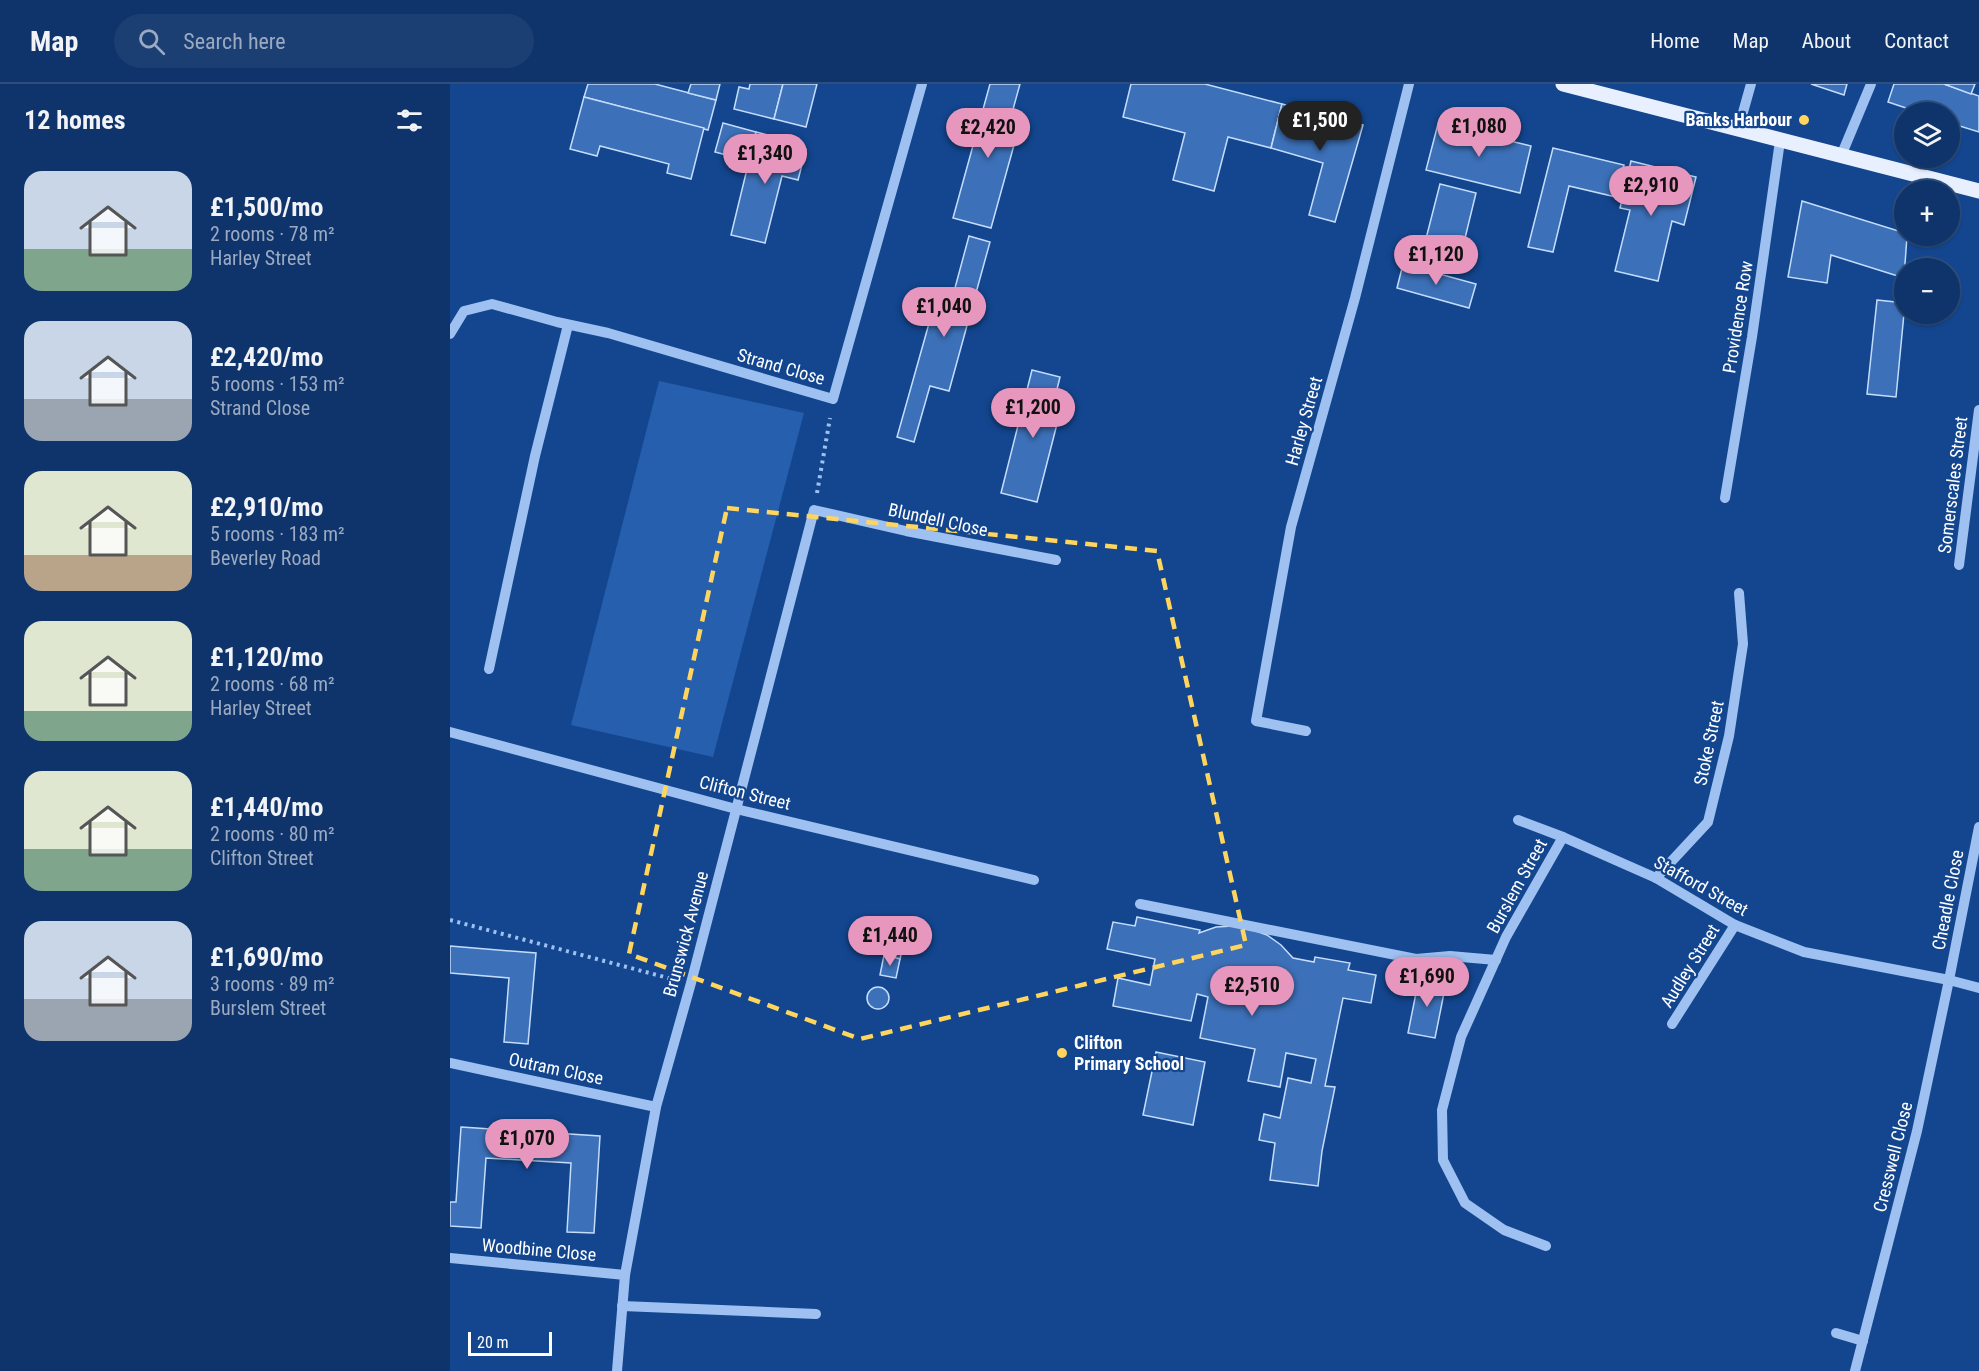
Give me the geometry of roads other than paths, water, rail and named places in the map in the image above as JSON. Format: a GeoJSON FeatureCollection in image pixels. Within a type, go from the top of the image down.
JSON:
{"type":"FeatureCollection","features":[{"type":"Feature","properties":{"kind":"main road"},"geometry":{"type":"LineString","coordinates":[[1563,84],[1979,191]]}},
{"type":"Feature","properties":{"kind":"street","name":"Strand Close"},"geometry":{"type":"LineString","coordinates":[[450,334],[464,311],[492,304],[568,325],[608,333],[833,399],[922,84]]}},
{"type":"Feature","properties":{"kind":"street","name":"Harley Street"},"geometry":{"type":"LineString","coordinates":[[1306,731],[1256,721],[1291,527],[1355,298],[1408,84]]}},
{"type":"Feature","properties":{"kind":"street"},"geometry":{"type":"LineString","coordinates":[[1738,130],[1751,84]]}},
{"type":"Feature","properties":{"kind":"street"},"geometry":{"type":"LineString","coordinates":[[1841,156],[1871,84]]}},
{"type":"Feature","properties":{"kind":"street","name":"Providence Row"},"geometry":{"type":"LineString","coordinates":[[1725,498],[1752,337],[1780,141]]}},
{"type":"Feature","properties":{"kind":"street"},"geometry":{"type":"LineString","coordinates":[[489,669],[534,456],[568,325]]}},
{"type":"Feature","properties":{"kind":"street","name":"Somerscales Street"},"geometry":{"type":"LineString","coordinates":[[1959,565],[1979,410]]}},
{"type":"Feature","properties":{"kind":"street","name":"Blundell Close"},"geometry":{"type":"LineString","coordinates":[[814,510],[906,531],[1056,560]]}},
{"type":"Feature","properties":{"kind":"street","name":"Brunswick Avenue"},"geometry":{"type":"LineString","coordinates":[[617,1371],[625,1275],[656,1107],[691,983],[814,510]]}},
{"type":"Feature","properties":{"kind":"street","name":"Stoke Street"},"geometry":{"type":"LineString","coordinates":[[1656,878],[1708,822],[1729,736],[1743,644],[1739,593]]}},
{"type":"Feature","properties":{"kind":"street","name":"Clifton Street"},"geometry":{"type":"LineString","coordinates":[[450,732],[736,809],[1034,880]]}},
{"type":"Feature","properties":{"kind":"street","name":"Stafford Street"},"geometry":{"type":"LineString","coordinates":[[1518,820],[1656,878],[1735,925],[1804,952],[1950,980],[1979,988]]}},
{"type":"Feature","properties":{"kind":"street","name":"Cheadle Close"},"geometry":{"type":"LineString","coordinates":[[1950,980],[1979,827]]}},
{"type":"Feature","properties":{"kind":"street","name":"Burslem Street"},"geometry":{"type":"LineString","coordinates":[[1546,1246],[1504,1230],[1465,1203],[1443,1160],[1442,1110],[1461,1037],[1506,938],[1563,837]]}},
{"type":"Feature","properties":{"kind":"street"},"geometry":{"type":"LineString","coordinates":[[1140,904],[1416,959],[1450,956],[1496,960]]}},
{"type":"Feature","properties":{"kind":"street","name":"Audley Street"},"geometry":{"type":"LineString","coordinates":[[1672,1024],[1735,925]]}},
{"type":"Feature","properties":{"kind":"street","name":"Cresswell Close"},"geometry":{"type":"LineString","coordinates":[[1854,1371],[1917,1131],[1950,980]]}},
{"type":"Feature","properties":{"kind":"street","name":"Outram Close"},"geometry":{"type":"LineString","coordinates":[[450,1063],[656,1107]]}},
{"type":"Feature","properties":{"kind":"street","name":"Woodbine Close"},"geometry":{"type":"LineString","coordinates":[[450,1258],[625,1275]]}},
{"type":"Feature","properties":{"kind":"street"},"geometry":{"type":"LineString","coordinates":[[622,1306],[816,1314]]}},
{"type":"Feature","properties":{"kind":"street"},"geometry":{"type":"LineString","coordinates":[[1836,1333],[1863,1341]]}},
{"type":"Feature","properties":{"kind":"place","name":"Banks Harbour"},"geometry":{"type":"Point","coordinates":[1804,120]}},
{"type":"Feature","properties":{"kind":"place","name":"Clifton Primary School"},"geometry":{"type":"Point","coordinates":[1062,1053]}}]}
